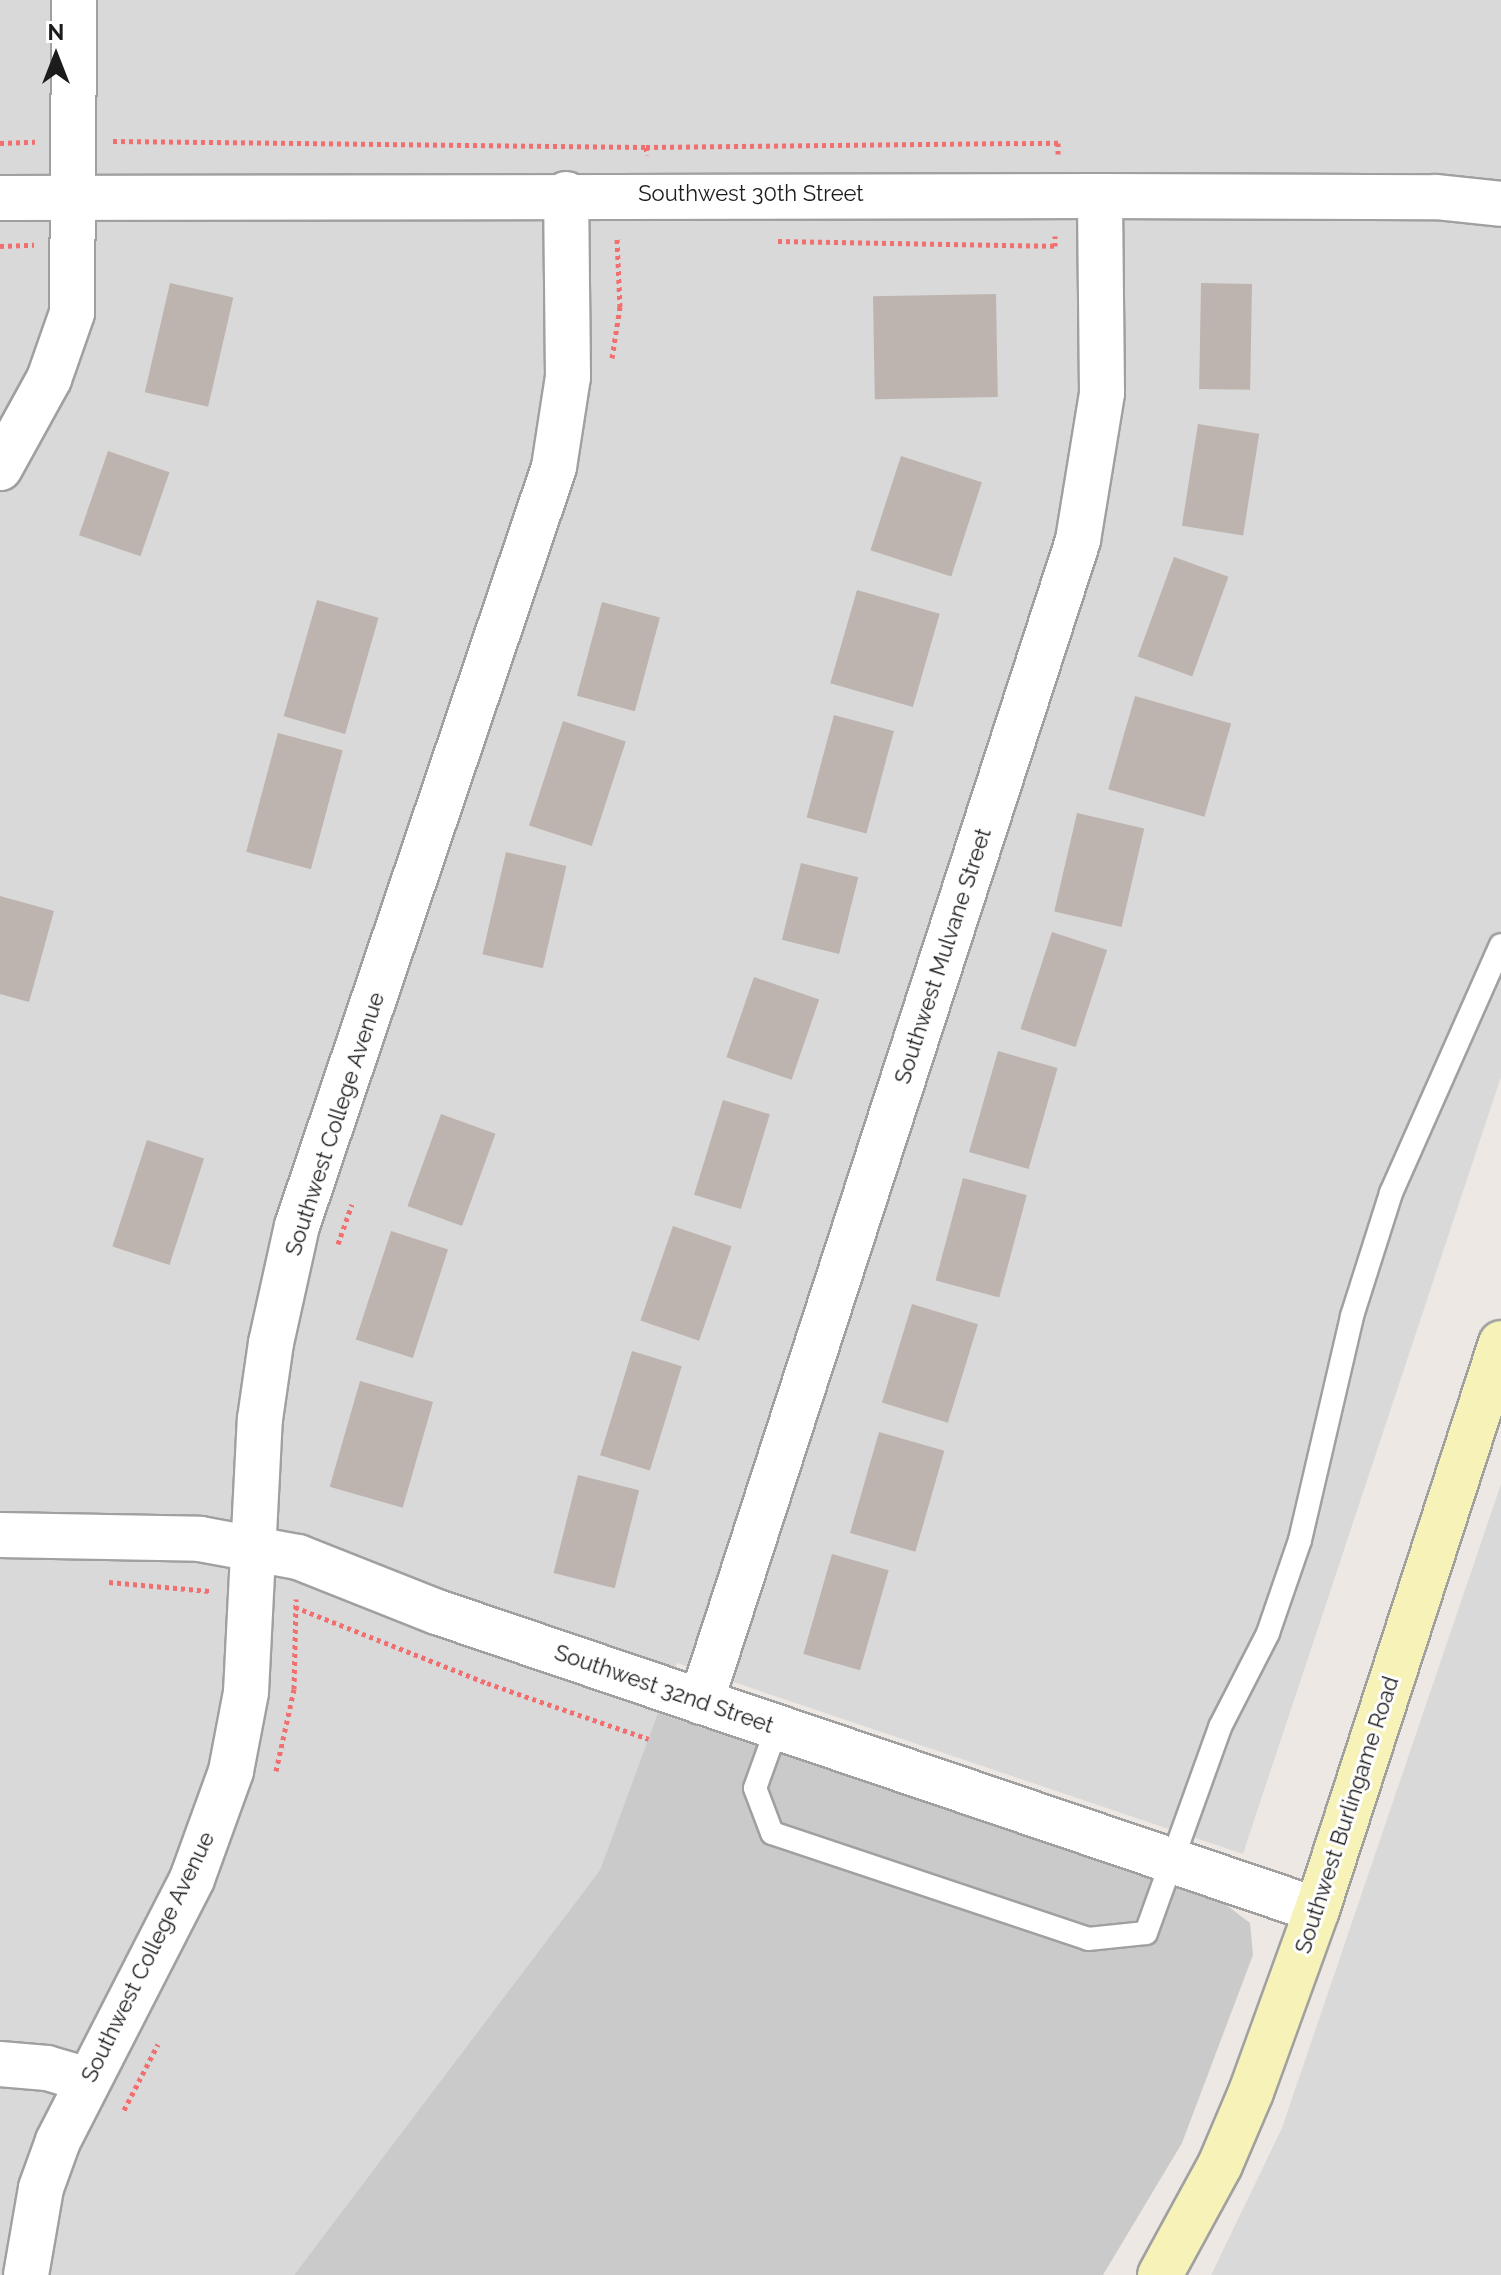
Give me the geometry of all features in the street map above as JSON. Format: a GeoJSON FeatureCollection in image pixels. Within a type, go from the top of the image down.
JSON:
{"type":"FeatureCollection","features":[{"type":"Feature","properties":{"kind":"main road","name":"Southwest Burlingame Road"},"geometry":{"type":"LineString","coordinates":[[1160,2275],[1227,2150],[1317,1910],[1500,1349]]}},
{"type":"Feature","properties":{"kind":"street"},"geometry":{"type":"LineString","coordinates":[[0,468],[64,342],[76,283],[74,0]]}},
{"type":"Feature","properties":{"kind":"street","name":"Southwest 30th Street"},"geometry":{"type":"LineString","coordinates":[[0,198],[566,194],[1436,197],[1501,204]]}},
{"type":"Feature","properties":{"kind":"street","name":"Southwest College Avenue"},"geometry":{"type":"LineString","coordinates":[[26,2275],[41,2188],[88,2080],[209,1838],[231,1771],[246,1692],[260,1419],[297,1226],[554,467],[568,377],[566,194]]}},
{"type":"Feature","properties":{"kind":"street","name":"Southwest Mulvane Street"},"geometry":{"type":"LineString","coordinates":[[701,1702],[1078,540],[1102,393],[1100,196]]}},
{"type":"Feature","properties":{"kind":"street","name":"Southwest 32nd Street"},"geometry":{"type":"LineString","coordinates":[[0,1535],[145,1536],[253,1547],[344,1571],[437,1612],[1317,1910]]}},
{"type":"Feature","properties":{"kind":"street"},"geometry":{"type":"LineString","coordinates":[[0,2064],[47,2068],[88,2080]]}},
{"type":"Feature","properties":{"kind":"lane"},"geometry":{"type":"LineString","coordinates":[[777,1727],[755,1788],[772,1833],[1088,1939],[1146,1933],[1220,1727],[1268,1633],[1300,1540],[1352,1316],[1391,1193],[1501,945]]}},
{"type":"Feature","properties":{"kind":"path"},"geometry":{"type":"LineString","coordinates":[[646,147],[1058,143]]}},
{"type":"Feature","properties":{"kind":"path"},"geometry":{"type":"LineString","coordinates":[[101,1581],[251,1596],[296,1607],[487,1683],[649,1739]]}},
{"type":"Feature","properties":{"kind":"shaded area"},"geometry":{"type":"Polygon","coordinates":[[[0,0],[1501,0],[1501,1077],[1243,1854],[677,1663],[600,1870],[294,2275],[0,2275],[0,0]]]}},
{"type":"Feature","properties":{"kind":"shaded area"},"geometry":{"type":"Polygon","coordinates":[[[1501,1484],[1501,2275],[1211,2275],[1282,2128],[1501,1484]]]}},
{"type":"Feature","properties":{"kind":"shaded area"},"geometry":{"type":"Polygon","coordinates":[[[658,1713],[1221,1901],[1250,1923],[1253,1955],[1182,2143],[1103,2275],[294,2275],[600,1870],[658,1713]]]}},
{"type":"Feature","properties":{"kind":"building"},"geometry":{"type":"Polygon","coordinates":[[[170,283],[233,298],[208,407],[145,392],[170,283]]]}},
{"type":"Feature","properties":{"kind":"building"},"geometry":{"type":"Polygon","coordinates":[[[1201,283],[1252,284],[1250,390],[1199,389],[1201,283]]]}},
{"type":"Feature","properties":{"kind":"building"},"geometry":{"type":"Polygon","coordinates":[[[996,294],[998,397],[875,399],[873,296],[996,294]]]}},
{"type":"Feature","properties":{"kind":"building"},"geometry":{"type":"Polygon","coordinates":[[[1198,424],[1259,434],[1243,535],[1182,526],[1198,424]]]}},
{"type":"Feature","properties":{"kind":"building"},"geometry":{"type":"Polygon","coordinates":[[[108,451],[169,472],[140,556],[79,535],[108,451]]]}},
{"type":"Feature","properties":{"kind":"building"},"geometry":{"type":"Polygon","coordinates":[[[901,456],[982,482],[951,576],[870,550],[901,456]]]}},
{"type":"Feature","properties":{"kind":"building"},"geometry":{"type":"Polygon","coordinates":[[[1174,557],[1229,577],[1192,676],[1138,657],[1174,557]]]}},
{"type":"Feature","properties":{"kind":"building"},"geometry":{"type":"Polygon","coordinates":[[[857,590],[940,614],[913,707],[830,683],[857,590]]]}},
{"type":"Feature","properties":{"kind":"building"},"geometry":{"type":"Polygon","coordinates":[[[317,600],[379,618],[345,734],[284,716],[317,600]]]}},
{"type":"Feature","properties":{"kind":"building"},"geometry":{"type":"Polygon","coordinates":[[[602,602],[660,618],[635,711],[577,696],[602,602]]]}},
{"type":"Feature","properties":{"kind":"building"},"geometry":{"type":"Polygon","coordinates":[[[1135,696],[1231,724],[1204,817],[1108,789],[1135,696]]]}},
{"type":"Feature","properties":{"kind":"building"},"geometry":{"type":"Polygon","coordinates":[[[834,715],[894,731],[866,833],[807,817],[834,715]]]}},
{"type":"Feature","properties":{"kind":"building"},"geometry":{"type":"Polygon","coordinates":[[[563,721],[626,741],[592,846],[529,826],[563,721]]]}},
{"type":"Feature","properties":{"kind":"building"},"geometry":{"type":"Polygon","coordinates":[[[278,733],[343,750],[311,869],[246,852],[278,733]]]}},
{"type":"Feature","properties":{"kind":"building"},"geometry":{"type":"Polygon","coordinates":[[[1077,813],[1144,829],[1122,927],[1054,911],[1077,813]]]}},
{"type":"Feature","properties":{"kind":"building"},"geometry":{"type":"Polygon","coordinates":[[[506,852],[566,866],[543,968],[482,954],[506,852]]]}},
{"type":"Feature","properties":{"kind":"building"},"geometry":{"type":"Polygon","coordinates":[[[801,863],[858,877],[839,954],[782,940],[801,863]]]}},
{"type":"Feature","properties":{"kind":"building"},"geometry":{"type":"Polygon","coordinates":[[[0,896],[54,911],[29,1002],[0,994],[0,896]]]}},
{"type":"Feature","properties":{"kind":"building"},"geometry":{"type":"Polygon","coordinates":[[[1052,932],[1107,950],[1076,1047],[1020,1029],[1052,932]]]}},
{"type":"Feature","properties":{"kind":"building"},"geometry":{"type":"Polygon","coordinates":[[[754,977],[819,999],[792,1080],[726,1057],[754,977]]]}},
{"type":"Feature","properties":{"kind":"building"},"geometry":{"type":"Polygon","coordinates":[[[998,1051],[1058,1068],[1029,1169],[969,1152],[998,1051]]]}},
{"type":"Feature","properties":{"kind":"building"},"geometry":{"type":"Polygon","coordinates":[[[723,1100],[770,1114],[741,1209],[694,1195],[723,1100]]]}},
{"type":"Feature","properties":{"kind":"building"},"geometry":{"type":"Polygon","coordinates":[[[441,1114],[496,1134],[462,1226],[407,1206],[441,1114]]]}},
{"type":"Feature","properties":{"kind":"building"},"geometry":{"type":"Polygon","coordinates":[[[147,1140],[204,1159],[169,1265],[112,1247],[147,1140]]]}},
{"type":"Feature","properties":{"kind":"building"},"geometry":{"type":"Polygon","coordinates":[[[963,1178],[1027,1195],[999,1297],[936,1280],[963,1178]]]}},
{"type":"Feature","properties":{"kind":"building"},"geometry":{"type":"Polygon","coordinates":[[[673,1226],[732,1246],[699,1341],[640,1321],[673,1226]]]}},
{"type":"Feature","properties":{"kind":"building"},"geometry":{"type":"Polygon","coordinates":[[[391,1231],[448,1250],[413,1358],[356,1339],[391,1231]]]}},
{"type":"Feature","properties":{"kind":"building"},"geometry":{"type":"Polygon","coordinates":[[[912,1304],[978,1324],[948,1423],[882,1402],[912,1304]]]}},
{"type":"Feature","properties":{"kind":"building"},"geometry":{"type":"Polygon","coordinates":[[[632,1351],[682,1366],[650,1470],[600,1455],[632,1351]]]}},
{"type":"Feature","properties":{"kind":"building"},"geometry":{"type":"Polygon","coordinates":[[[360,1381],[433,1402],[403,1508],[330,1487],[360,1381]]]}},
{"type":"Feature","properties":{"kind":"building"},"geometry":{"type":"Polygon","coordinates":[[[879,1432],[944,1451],[915,1552],[850,1533],[879,1432]]]}},
{"type":"Feature","properties":{"kind":"building"},"geometry":{"type":"Polygon","coordinates":[[[578,1475],[639,1490],[615,1588],[554,1573],[578,1475]]]}},
{"type":"Feature","properties":{"kind":"building"},"geometry":{"type":"Polygon","coordinates":[[[832,1554],[889,1570],[860,1670],[803,1654],[832,1554]]]}}]}
